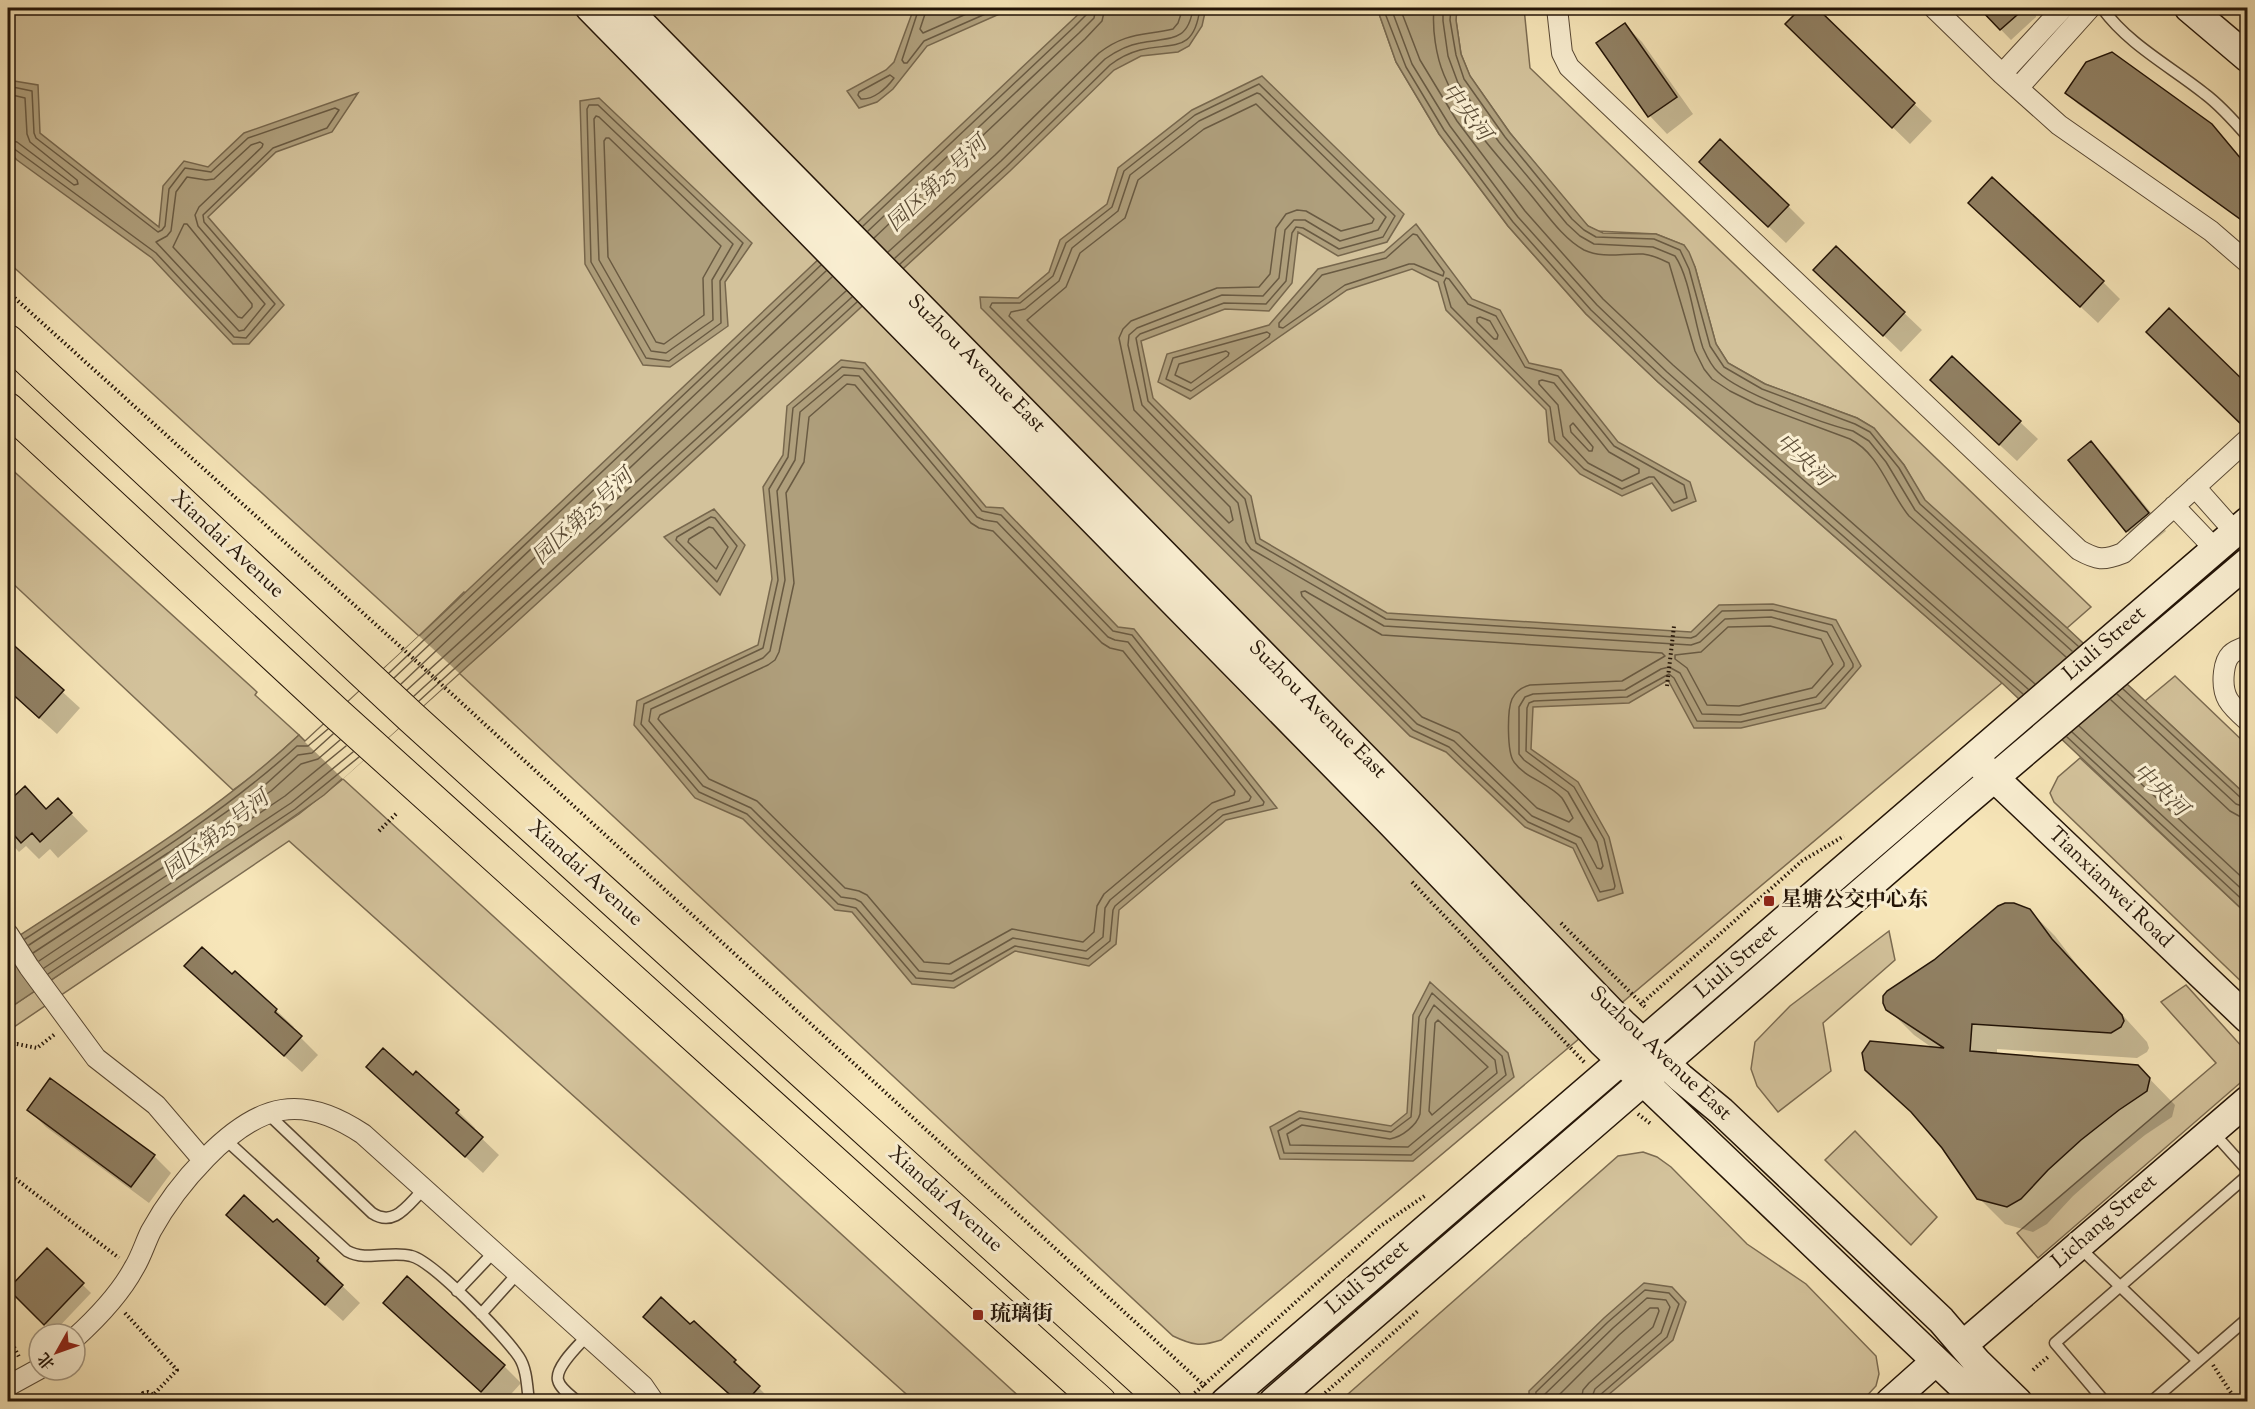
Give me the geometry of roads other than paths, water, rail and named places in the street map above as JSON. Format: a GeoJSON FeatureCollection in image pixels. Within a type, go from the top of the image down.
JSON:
{"type":"FeatureCollection","features":[{"type":"Feature","properties":{"kind":"main road","name":"Suzhou Avenue East"},"geometry":{"type":"LineString","coordinates":[[590,8],[833,237],[886,290],[1632,1052],[1978,1401]]}},
{"type":"Feature","properties":{"kind":"main road","name":"Suzhou Avenue East"},"geometry":{"type":"LineString","coordinates":[[626,8],[833,237]]}},
{"type":"Feature","properties":{"kind":"main road"},"geometry":{"type":"LineString","coordinates":[[2189,8],[2247,58]]}},
{"type":"Feature","properties":{"kind":"main road","name":"Xiandai Avenue"},"geometry":{"type":"LineString","coordinates":[[8,342],[411,717],[1166,1401]]}},
{"type":"Feature","properties":{"kind":"main road"},"geometry":{"type":"LineString","coordinates":[[8,409],[336,713],[1100,1401]]}},
{"type":"Feature","properties":{"kind":"main road","name":"Liuli Street"},"geometry":{"type":"LineString","coordinates":[[1217,1396],[1632,1052],[1972,756],[2030,709],[2232,534]]}},
{"type":"Feature","properties":{"kind":"main road","name":"Liuli Street"},"geometry":{"type":"LineString","coordinates":[[1273,1401],[2247,562]]}},
{"type":"Feature","properties":{"kind":"main road","name":"Tianxianwei Road"},"geometry":{"type":"LineString","coordinates":[[1972,756],[2247,1019]]}},
{"type":"Feature","properties":{"kind":"main road","name":"Suzhou Avenue East"},"geometry":{"type":"LineString","coordinates":[[1654,1073],[1722,1111],[1941,1320],[1977,1362],[2018,1401]]}},
{"type":"Feature","properties":{"kind":"main road","name":"Lichang Street"},"geometry":{"type":"LineString","coordinates":[[1963,1345],[2247,1100]]}},
{"type":"Feature","properties":{"kind":"main road"},"geometry":{"type":"LineString","coordinates":[[1890,1401],[1939,1364]]}},
{"type":"Feature","properties":{"kind":"main road"},"geometry":{"type":"LineString","coordinates":[[1906,1401],[1939,1364]]}},
{"type":"Feature","properties":{"kind":"street"},"geometry":{"type":"LineString","coordinates":[[1557,8],[1562,53],[1569,67],[2079,550],[2092,558],[2107,560],[2123,553],[2247,440]]}},
{"type":"Feature","properties":{"kind":"street"},"geometry":{"type":"LineString","coordinates":[[1934,8],[2059,125],[2211,231],[2247,263]]}},
{"type":"Feature","properties":{"kind":"street"},"geometry":{"type":"LineString","coordinates":[[2002,74],[2063,8]]}},
{"type":"Feature","properties":{"kind":"street"},"geometry":{"type":"LineString","coordinates":[[2018,88],[2090,8]]}},
{"type":"Feature","properties":{"kind":"street"},"geometry":{"type":"LineString","coordinates":[[2195,488],[2232,534]]}},
{"type":"Feature","properties":{"kind":"street"},"geometry":{"type":"LineString","coordinates":[[2174,506],[2232,534]]}},
{"type":"Feature","properties":{"kind":"street"},"geometry":{"type":"LineString","coordinates":[[2247,646],[2229,655],[2225,661],[2222,685],[2224,694],[2247,721]]}},
{"type":"Feature","properties":{"kind":"street"},"geometry":{"type":"LineString","coordinates":[[8,934],[29,968],[96,1058],[156,1105],[203,1160]]}},
{"type":"Feature","properties":{"kind":"street"},"geometry":{"type":"LineString","coordinates":[[87,1325],[134,1269],[151,1230],[203,1160],[254,1119],[282,1110],[306,1110],[345,1122],[363,1134],[644,1386],[654,1401]]}},
{"type":"Feature","properties":{"kind":"street"},"geometry":{"type":"LineString","coordinates":[[8,1386],[27,1376]]}},
{"type":"Feature","properties":{"kind":"lane"},"geometry":{"type":"LineString","coordinates":[[2102,8],[2112,21],[2152,57],[2207,95],[2247,137]]}},
{"type":"Feature","properties":{"kind":"lane"},"geometry":{"type":"LineString","coordinates":[[268,1114],[380,1218],[389,1219],[397,1216],[424,1189]]}},
{"type":"Feature","properties":{"kind":"lane"},"geometry":{"type":"LineString","coordinates":[[2212,1131],[2247,1171]]}},
{"type":"Feature","properties":{"kind":"lane"},"geometry":{"type":"LineString","coordinates":[[226,1140],[347,1251],[355,1255],[410,1255],[431,1268],[497,1329],[519,1358],[524,1367],[529,1401]]}},
{"type":"Feature","properties":{"kind":"lane"},"geometry":{"type":"LineString","coordinates":[[2105,1401],[2055,1343],[2247,1175]]}},
{"type":"Feature","properties":{"kind":"lane"},"geometry":{"type":"LineString","coordinates":[[2078,1245],[2120,1286],[2202,1358]]}},
{"type":"Feature","properties":{"kind":"lane"},"geometry":{"type":"LineString","coordinates":[[457,1291],[494,1252]]}},
{"type":"Feature","properties":{"kind":"lane"},"geometry":{"type":"LineString","coordinates":[[481,1314],[518,1274]]}},
{"type":"Feature","properties":{"kind":"lane"},"geometry":{"type":"LineString","coordinates":[[2151,1401],[2247,1318]]}},
{"type":"Feature","properties":{"kind":"lane"},"geometry":{"type":"LineString","coordinates":[[578,1401],[558,1381],[559,1373],[563,1363],[587,1336]]}},
{"type":"Feature","properties":{"kind":"water"},"geometry":{"type":"Polygon","coordinates":[[[914,8],[1013,8],[927,46],[893,89],[877,102],[859,108],[847,91],[886,70],[894,62],[914,8]]]}},
{"type":"Feature","properties":{"kind":"water","name":"园区第25号河"},"geometry":{"type":"Polygon","coordinates":[[[1085,8],[1206,8],[1202,26],[1189,46],[1178,52],[1141,56],[1114,70],[1010,171],[324,795],[8,1009],[8,943],[195,819],[266,765],[299,735],[305,741],[1085,8]]]}},
{"type":"Feature","properties":{"kind":"water","name":"中央河"},"geometry":{"type":"Polygon","coordinates":[[[1377,8],[1457,8],[1456,20],[1461,54],[1470,76],[1510,133],[1588,226],[1603,233],[1656,234],[1684,245],[1695,267],[1716,344],[1728,363],[1765,384],[1857,418],[1874,428],[1904,465],[1925,500],[2067,628],[2247,796],[2247,914],[2002,683],[1658,382],[1586,314],[1508,226],[1439,134],[1396,62],[1377,8]]]}},
{"type":"Feature","properties":{"kind":"water"},"geometry":{"type":"Polygon","coordinates":[[[1262,76],[1404,214],[1387,242],[1338,256],[1298,232],[1292,283],[1269,311],[1225,309],[1141,341],[1153,398],[1251,496],[1260,539],[1387,613],[1691,632],[1719,605],[1773,604],[1836,620],[1861,666],[1825,708],[1741,728],[1694,728],[1668,680],[1629,703],[1533,707],[1531,749],[1578,782],[1609,837],[1623,893],[1598,901],[1573,848],[1525,827],[1446,752],[1410,736],[981,308],[980,297],[1018,298],[1049,272],[1060,240],[1107,204],[1118,168],[1192,110],[1262,76]]]}},
{"type":"Feature","properties":{"kind":"water"},"geometry":{"type":"Polygon","coordinates":[[[8,80],[38,85],[40,133],[159,227],[163,186],[184,161],[208,167],[244,133],[358,93],[332,132],[276,152],[208,217],[284,305],[249,344],[233,344],[152,258],[17,160],[8,151],[8,80]]]}},
{"type":"Feature","properties":{"kind":"water"},"geometry":{"type":"Polygon","coordinates":[[[599,98],[752,243],[725,282],[728,326],[670,367],[643,365],[585,264],[580,101],[599,98]]]}},
{"type":"Feature","properties":{"kind":"water"},"geometry":{"type":"Polygon","coordinates":[[[1416,224],[1472,299],[1500,310],[1529,363],[1561,370],[1618,442],[1690,482],[1696,501],[1672,511],[1652,483],[1622,496],[1580,474],[1549,442],[1546,410],[1446,310],[1438,282],[1412,269],[1347,290],[1190,399],[1158,382],[1167,354],[1269,325],[1318,269],[1384,252],[1416,224]]]}},
{"type":"Feature","properties":{"kind":"water"},"geometry":{"type":"Polygon","coordinates":[[[841,360],[865,363],[986,507],[1003,508],[1118,627],[1134,629],[1277,808],[1226,820],[1119,910],[1116,944],[1089,966],[1015,951],[954,988],[912,984],[852,912],[835,910],[743,819],[695,798],[634,725],[637,701],[758,645],[772,579],[763,487],[783,455],[787,406],[841,360]]]}},
{"type":"Feature","properties":{"kind":"water"},"geometry":{"type":"Polygon","coordinates":[[[714,509],[745,545],[720,595],[664,537],[714,509]]]}},
{"type":"Feature","properties":{"kind":"water"},"geometry":{"type":"Polygon","coordinates":[[[1430,982],[1508,1053],[1514,1077],[1413,1161],[1280,1159],[1270,1127],[1299,1111],[1391,1126],[1407,1113],[1413,1015],[1430,982]]]}},
{"type":"Feature","properties":{"kind":"water"},"geometry":{"type":"Polygon","coordinates":[[[1644,1283],[1672,1287],[1686,1302],[1673,1340],[1601,1401],[1529,1401],[1529,1391],[1604,1318],[1644,1283]]]}},
{"type":"Feature","properties":{"kind":"place","name":"星塘公交中心东"},"geometry":{"type":"Point","coordinates":[1769,901]}},
{"type":"Feature","properties":{"kind":"place","name":"琉璃街"},"geometry":{"type":"Point","coordinates":[978,1315]}}]}
